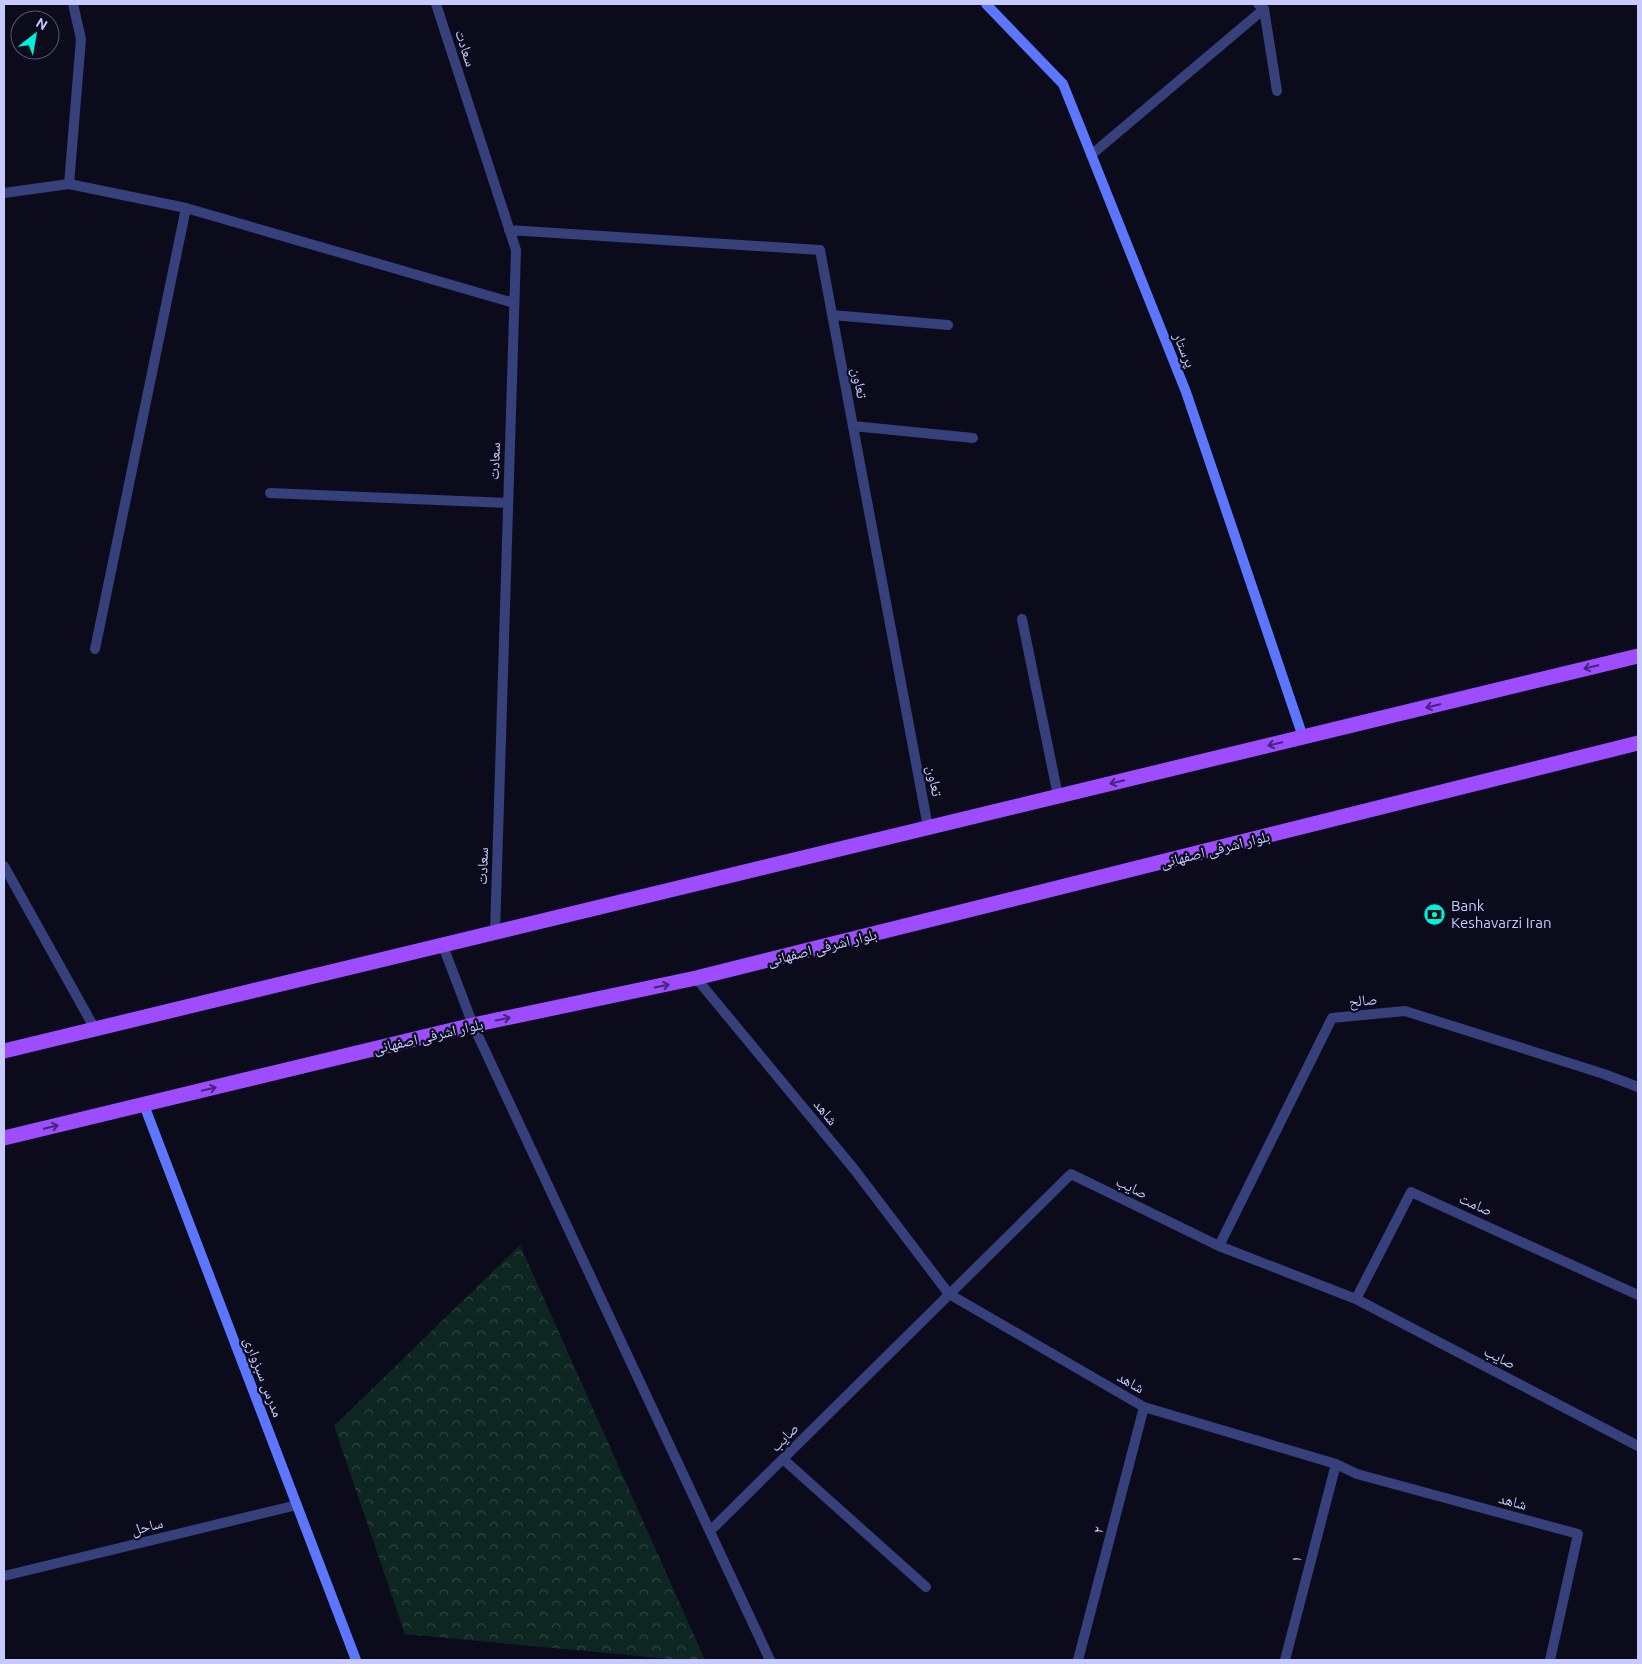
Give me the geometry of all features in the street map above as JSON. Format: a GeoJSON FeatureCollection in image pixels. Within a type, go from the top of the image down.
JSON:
{"type":"FeatureCollection","features":[{"type":"Feature","properties":{"kind":"main road"},"geometry":{"type":"LineString","coordinates":[[4,1051],[1638,656]]}},
{"type":"Feature","properties":{"kind":"main road","name":"بلوار اشرفی اصفهانی"},"geometry":{"type":"LineString","coordinates":[[4,1138],[473,1025],[696,978],[1638,744]]}},
{"type":"Feature","properties":{"kind":"street"},"geometry":{"type":"LineString","coordinates":[[69,184],[81,39],[73,4]]}},
{"type":"Feature","properties":{"kind":"street","name":"سعادت"},"geometry":{"type":"LineString","coordinates":[[436,4],[516,250],[495,933]]}},
{"type":"Feature","properties":{"kind":"street","name":"پرستار"},"geometry":{"type":"LineString","coordinates":[[986,4],[1063,84],[1186,392],[1303,737]]}},
{"type":"Feature","properties":{"kind":"street"},"geometry":{"type":"LineString","coordinates":[[1091,155],[1261,7]]}},
{"type":"Feature","properties":{"kind":"street"},"geometry":{"type":"LineString","coordinates":[[1261,7],[1277,91]]}},
{"type":"Feature","properties":{"kind":"street"},"geometry":{"type":"LineString","coordinates":[[4,193],[69,184],[186,208],[514,303]]}},
{"type":"Feature","properties":{"kind":"street"},"geometry":{"type":"LineString","coordinates":[[95,649],[186,208]]}},
{"type":"Feature","properties":{"kind":"street","name":"تعاون"},"geometry":{"type":"LineString","coordinates":[[509,230],[820,250],[928,827]]}},
{"type":"Feature","properties":{"kind":"street"},"geometry":{"type":"LineString","coordinates":[[832,315],[948,325]]}},
{"type":"Feature","properties":{"kind":"street"},"geometry":{"type":"LineString","coordinates":[[853,426],[973,438]]}},
{"type":"Feature","properties":{"kind":"street"},"geometry":{"type":"LineString","coordinates":[[270,493],[508,502]]}},
{"type":"Feature","properties":{"kind":"street"},"geometry":{"type":"LineString","coordinates":[[1022,619],[1058,796]]}},
{"type":"Feature","properties":{"kind":"street"},"geometry":{"type":"LineString","coordinates":[[4,866],[95,1029]]}},
{"type":"Feature","properties":{"kind":"street"},"geometry":{"type":"LineString","coordinates":[[442,946],[473,1025],[770,1660]]}},
{"type":"Feature","properties":{"kind":"street","name":"شاهد"},"geometry":{"type":"LineString","coordinates":[[696,978],[854,1169],[949,1294],[1144,1407],[1336,1464],[1357,1474],[1578,1534],[1550,1660]]}},
{"type":"Feature","properties":{"kind":"street","name":"صالح"},"geometry":{"type":"LineString","coordinates":[[1219,1246],[1332,1018],[1405,1012],[1604,1074],[1638,1087]]}},
{"type":"Feature","properties":{"kind":"street","name":"مدرس سبزواری"},"geometry":{"type":"LineString","coordinates":[[144,1105],[356,1660]]}},
{"type":"Feature","properties":{"kind":"street","name":"صایب"},"geometry":{"type":"LineString","coordinates":[[710,1531],[1072,1174],[1219,1246],[1356,1299],[1638,1446]]}},
{"type":"Feature","properties":{"kind":"street","name":"صامت"},"geometry":{"type":"LineString","coordinates":[[1356,1299],[1411,1192],[1638,1295]]}},
{"type":"Feature","properties":{"kind":"street","name":"۲"},"geometry":{"type":"LineString","coordinates":[[1078,1660],[1144,1407]]}},
{"type":"Feature","properties":{"kind":"street"},"geometry":{"type":"LineString","coordinates":[[783,1459],[926,1587]]}},
{"type":"Feature","properties":{"kind":"street","name":"۱"},"geometry":{"type":"LineString","coordinates":[[1286,1660],[1336,1464]]}},
{"type":"Feature","properties":{"kind":"street","name":"ساحل"},"geometry":{"type":"LineString","coordinates":[[4,1576],[297,1505]]}},
{"type":"Feature","properties":{"kind":"green space"},"geometry":{"type":"Polygon","coordinates":[[[520,1245],[705,1660],[681,1660],[405,1634],[334,1426],[520,1245]]]}},
{"type":"Feature","properties":{"kind":"place","name":"Bank Keshavarzi Iran"},"geometry":{"type":"Point","coordinates":[1435,914]}}]}
